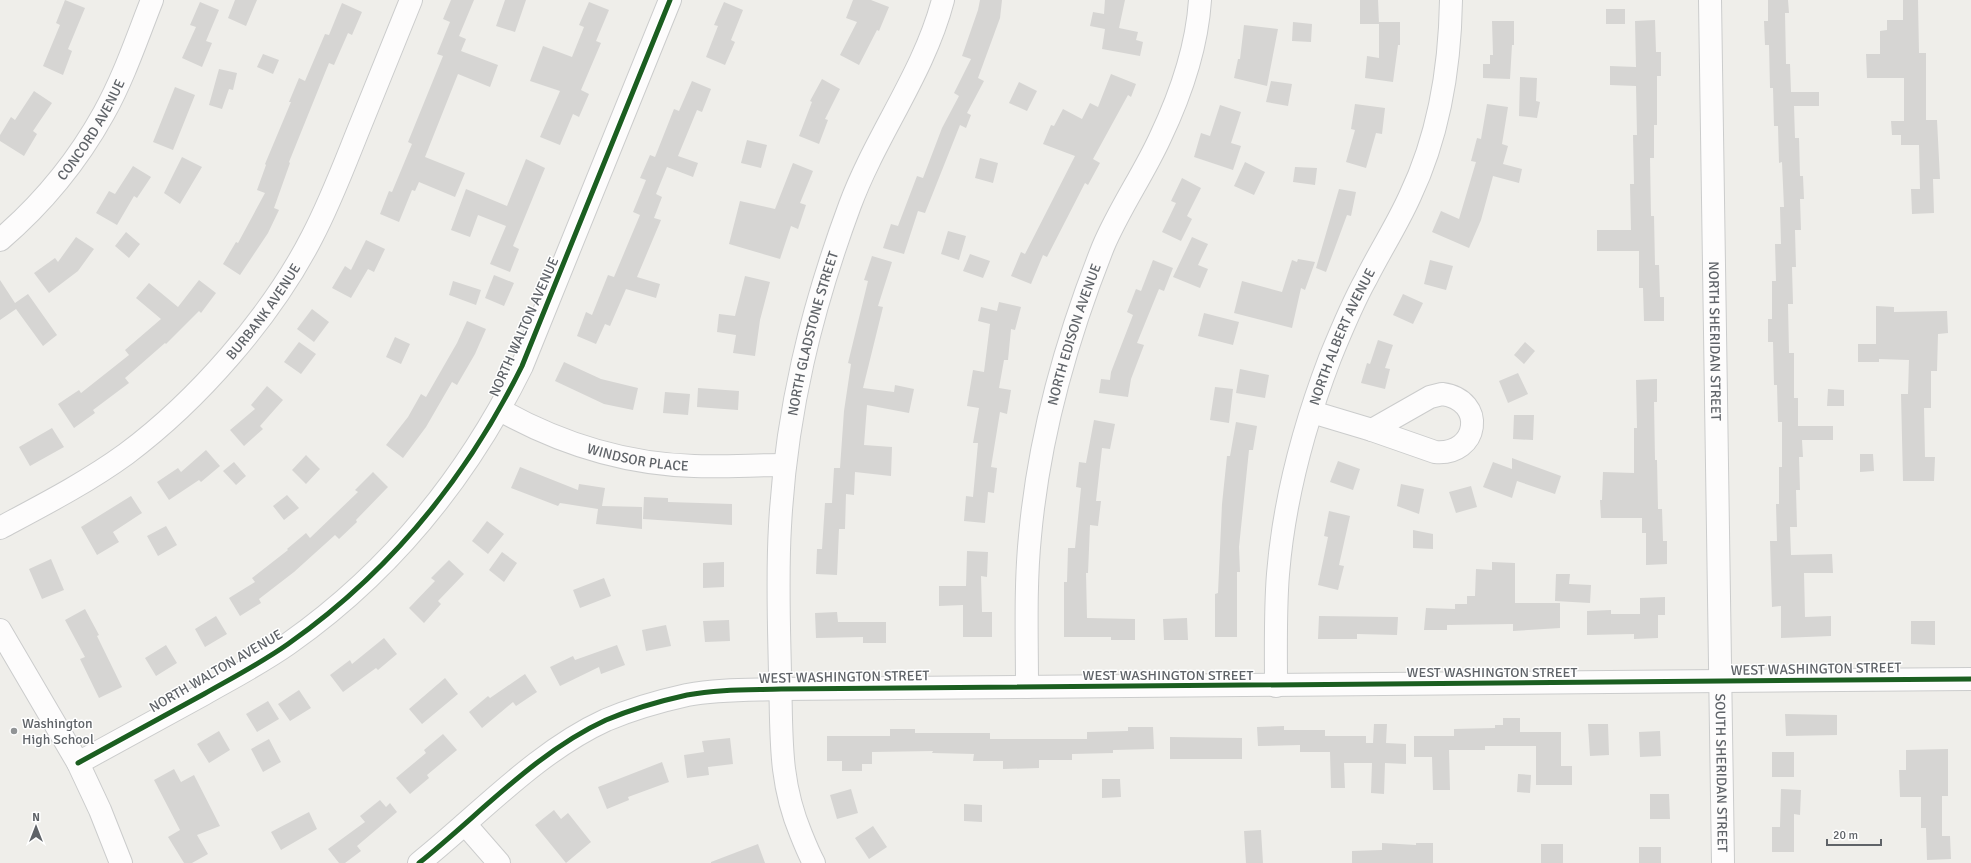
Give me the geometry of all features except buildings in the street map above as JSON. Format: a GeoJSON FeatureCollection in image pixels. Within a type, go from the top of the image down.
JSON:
{"type":"FeatureCollection","features":[{"type":"Feature","properties":{"kind":"street","name":"CONCORD AVENUE"},"geometry":{"type":"LineString","coordinates":[[0,240],[46,194],[69,166],[104,113],[152,0]]}},
{"type":"Feature","properties":{"kind":"street","name":"BURBANK AVENUE"},"geometry":{"type":"LineString","coordinates":[[0,528],[80,485],[131,450],[191,397],[227,358],[261,317],[286,282],[312,239],[332,196],[411,0]]}},
{"type":"Feature","properties":{"kind":"street","name":"NORTH WALTON AVENUE"},"geometry":{"type":"LineString","coordinates":[[78,764],[257,664],[288,644],[337,606],[379,567],[434,507],[459,474],[500,410],[539,328],[670,0]]}},
{"type":"Feature","properties":{"kind":"street","name":"NORTH GLADSTONE STREET"},"geometry":{"type":"LineString","coordinates":[[814,863],[797,824],[787,792],[781,747],[778,565],[785,465],[795,392],[810,325],[851,203],[883,132],[926,51],[937,23],[943,0]]}},
{"type":"Feature","properties":{"kind":"street","name":"NORTH EDISON AVENUE"},"geometry":{"type":"LineString","coordinates":[[1027,687],[1030,537],[1040,456],[1060,370],[1072,329],[1104,246],[1118,215],[1160,138],[1175,103],[1185,72],[1200,0]]}},
{"type":"Feature","properties":{"kind":"street","name":"NORTH ALBERT AVENUE"},"geometry":{"type":"LineString","coordinates":[[1276,686],[1276,617],[1278,574],[1283,532],[1292,482],[1312,412],[1330,359],[1346,320],[1411,195],[1430,146],[1446,69],[1450,0]]}},
{"type":"Feature","properties":{"kind":"street","name":"NORTH SHERIDAN STREET"},"geometry":{"type":"LineString","coordinates":[[1710,0],[1721,683]]}},
{"type":"Feature","properties":{"kind":"street","name":"WINDSOR PLACE"},"geometry":{"type":"LineString","coordinates":[[500,410],[517,419],[569,441],[609,454],[652,462],[693,466],[785,465]]}},
{"type":"Feature","properties":{"kind":"street"},"geometry":{"type":"LineString","coordinates":[[1312,412],[1372,430]]}},
{"type":"Feature","properties":{"kind":"street"},"geometry":{"type":"LineString","coordinates":[[0,630],[78,764],[100,810],[120,863]]}},
{"type":"Feature","properties":{"kind":"street","name":"WEST WASHINGTON STREET"},"geometry":{"type":"LineString","coordinates":[[419,863],[540,761],[573,739],[606,720],[649,704],[689,695],[734,690],[1721,683],[1971,679]]}},
{"type":"Feature","properties":{"kind":"street","name":"SOUTH SHERIDAN STREET"},"geometry":{"type":"LineString","coordinates":[[1721,683],[1723,863]]}},
{"type":"Feature","properties":{"kind":"street"},"geometry":{"type":"LineString","coordinates":[[465,824],[499,863]]}},
{"type":"Feature","properties":{"kind":"cycle path"},"geometry":{"type":"LineString","coordinates":[[78,763],[236,676],[288,644],[325,616],[392,554],[422,520],[450,484],[500,407],[522,366],[670,0]]}},
{"type":"Feature","properties":{"kind":"cycle path"},"geometry":{"type":"LineString","coordinates":[[419,863],[532,767],[580,733],[606,720],[636,709],[699,693],[734,690],[781,689],[1971,679]]}},
{"type":"Feature","properties":{"kind":"place","name":"Washington High School"},"geometry":{"type":"Point","coordinates":[14,731]}}]}
